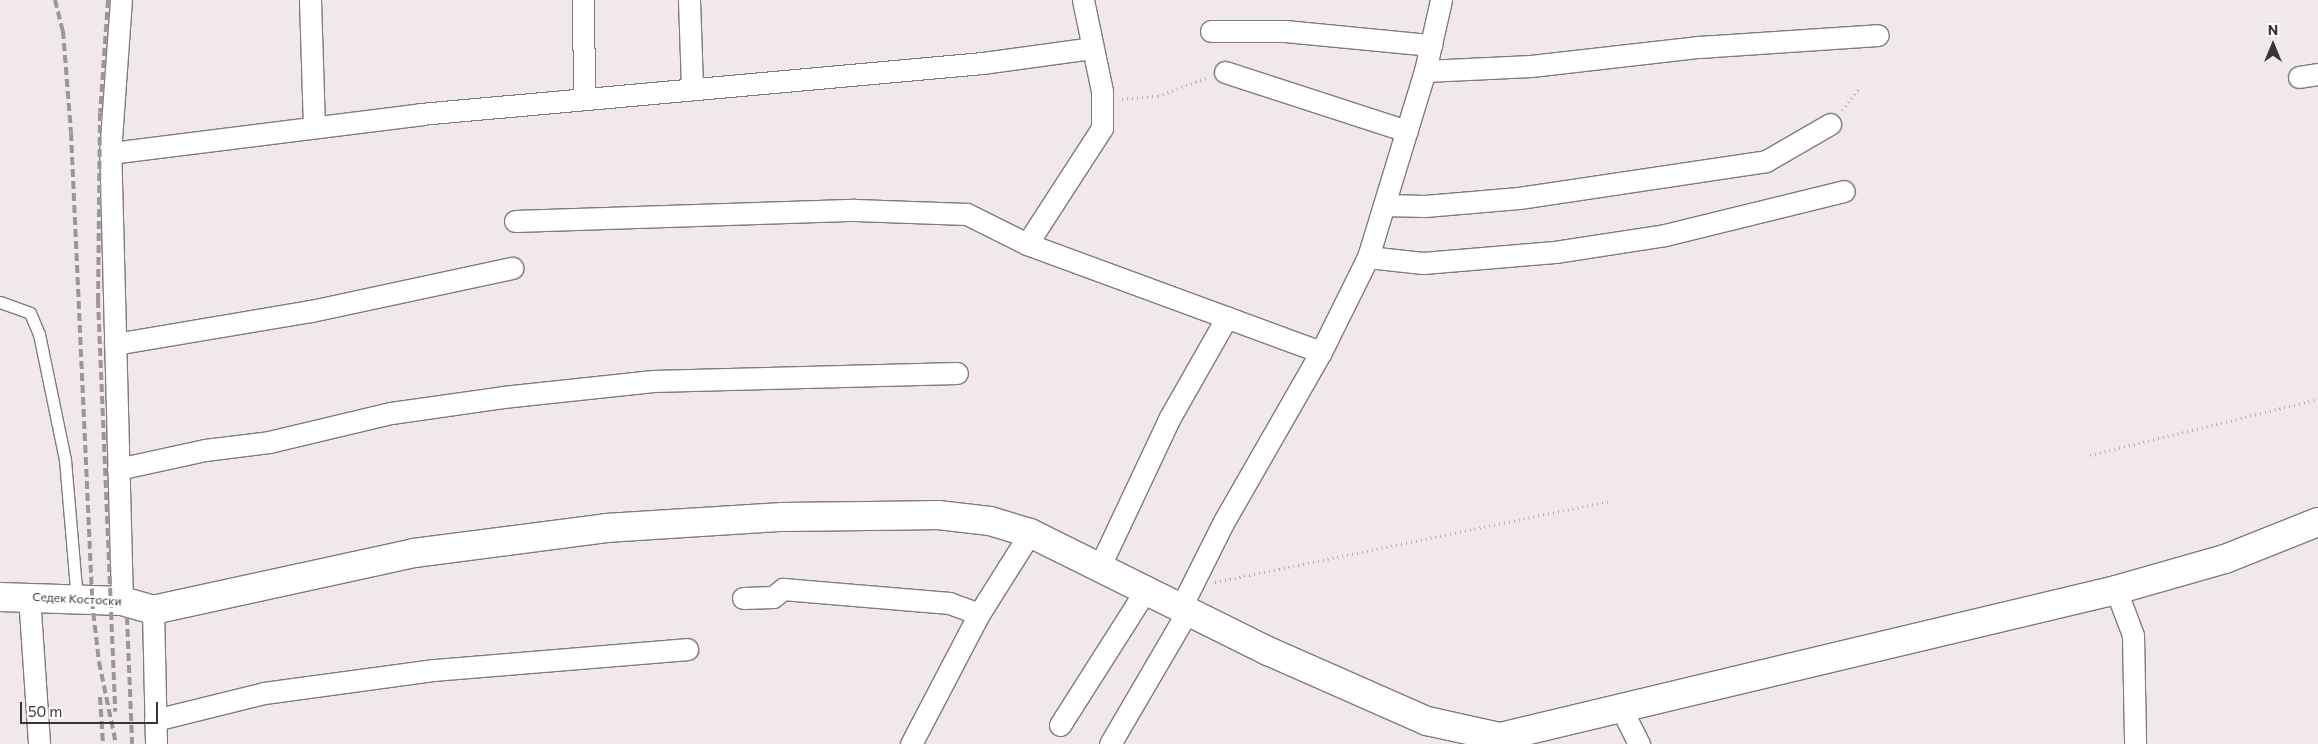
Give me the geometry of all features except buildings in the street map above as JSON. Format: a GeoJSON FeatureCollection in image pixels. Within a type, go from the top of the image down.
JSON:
{"type":"FeatureCollection","features":[{"type":"Feature","properties":{"kind":"main road"},"geometry":{"type":"LineString","coordinates":[[153,610],[414,553],[606,528],[783,517],[938,515],[990,521],[1030,533],[1183,610],[1427,721],[1491,741],[1621,708],[2116,590],[2225,559],[2318,522]]}},
{"type":"Feature","properties":{"kind":"main road","name":"Седек Костоски"},"geometry":{"type":"LineString","coordinates":[[0,597],[29,596],[122,601],[153,610]]}},
{"type":"Feature","properties":{"kind":"street"},"geometry":{"type":"LineString","coordinates":[[121,0],[110,153],[122,601]]}},
{"type":"Feature","properties":{"kind":"street"},"geometry":{"type":"LineString","coordinates":[[310,0],[314,126]]}},
{"type":"Feature","properties":{"kind":"street"},"geometry":{"type":"LineString","coordinates":[[583,0],[584,97]]}},
{"type":"Feature","properties":{"kind":"street"},"geometry":{"type":"LineString","coordinates":[[689,0],[692,86]]}},
{"type":"Feature","properties":{"kind":"street"},"geometry":{"type":"LineString","coordinates":[[1027,244],[1102,128],[1103,105],[1083,0]]}},
{"type":"Feature","properties":{"kind":"street"},"geometry":{"type":"LineString","coordinates":[[1110,744],[1183,610],[1223,523],[1321,352],[1368,257],[1425,71],[1441,0]]}},
{"type":"Feature","properties":{"kind":"street"},"geometry":{"type":"LineString","coordinates":[[1211,30],[1285,31],[1431,45]]}},
{"type":"Feature","properties":{"kind":"street"},"geometry":{"type":"LineString","coordinates":[[1425,71],[1530,66],[1699,47],[1878,35]]}},
{"type":"Feature","properties":{"kind":"street"},"geometry":{"type":"LineString","coordinates":[[110,153],[314,126],[584,97],[692,86],[983,62],[1092,48]]}},
{"type":"Feature","properties":{"kind":"street"},"geometry":{"type":"LineString","coordinates":[[1225,72],[1407,130]]}},
{"type":"Feature","properties":{"kind":"street"},"geometry":{"type":"LineString","coordinates":[[1384,205],[1425,206],[1519,198],[1766,161],[1830,124]]}},
{"type":"Feature","properties":{"kind":"street"},"geometry":{"type":"LineString","coordinates":[[1368,257],[1423,262],[1555,252],[1665,235],[1844,191]]}},
{"type":"Feature","properties":{"kind":"street"},"geometry":{"type":"LineString","coordinates":[[515,221],[914,210],[967,214],[1027,244],[1321,352]]}},
{"type":"Feature","properties":{"kind":"street"},"geometry":{"type":"LineString","coordinates":[[115,344],[311,311],[512,268]]}},
{"type":"Feature","properties":{"kind":"street"},"geometry":{"type":"LineString","coordinates":[[1099,568],[1169,419],[1227,317]]}},
{"type":"Feature","properties":{"kind":"street"},"geometry":{"type":"LineString","coordinates":[[118,469],[205,450],[268,442],[391,413],[503,397],[653,381],[957,373]]}},
{"type":"Feature","properties":{"kind":"street"},"geometry":{"type":"LineString","coordinates":[[911,744],[979,614],[1030,533]]}},
{"type":"Feature","properties":{"kind":"street"},"geometry":{"type":"LineString","coordinates":[[743,598],[773,597],[783,589],[949,603],[979,614]]}},
{"type":"Feature","properties":{"kind":"street"},"geometry":{"type":"LineString","coordinates":[[2116,590],[2133,635],[2135,744]]}},
{"type":"Feature","properties":{"kind":"street"},"geometry":{"type":"LineString","coordinates":[[1060,725],[1145,591]]}},
{"type":"Feature","properties":{"kind":"street"},"geometry":{"type":"LineString","coordinates":[[29,596],[39,744]]}},
{"type":"Feature","properties":{"kind":"street"},"geometry":{"type":"LineString","coordinates":[[153,610],[156,744]]}},
{"type":"Feature","properties":{"kind":"street"},"geometry":{"type":"LineString","coordinates":[[155,720],[264,693],[434,670],[687,649]]}},
{"type":"Feature","properties":{"kind":"street"},"geometry":{"type":"LineString","coordinates":[[1621,708],[1639,744]]}},
{"type":"Feature","properties":{"kind":"lane"},"geometry":{"type":"LineString","coordinates":[[0,302],[30,314],[39,334],[65,460],[77,599]]}},
{"type":"Feature","properties":{"kind":"path"},"geometry":{"type":"LineString","coordinates":[[1103,105],[1124,98],[1158,96],[1225,72]]}},
{"type":"Feature","properties":{"kind":"path"},"geometry":{"type":"LineString","coordinates":[[1830,124],[1860,87]]}},
{"type":"Feature","properties":{"kind":"path"},"geometry":{"type":"LineString","coordinates":[[2090,455],[2318,399]]}},
{"type":"Feature","properties":{"kind":"path"},"geometry":{"type":"LineString","coordinates":[[1212,582],[1608,501]]}},
{"type":"Feature","properties":{"kind":"railway"},"geometry":{"type":"LineString","coordinates":[[55,0],[63,31],[71,133],[92,601],[99,662],[116,744]]}},
{"type":"Feature","properties":{"kind":"railway"},"geometry":{"type":"LineString","coordinates":[[108,0],[100,113],[98,300],[115,712]]}},
{"type":"Feature","properties":{"kind":"railway"},"geometry":{"type":"LineString","coordinates":[[127,617],[132,744]]}},
{"type":"Feature","properties":{"kind":"railway"},"geometry":{"type":"LineString","coordinates":[[100,697],[103,744]]}}]}
